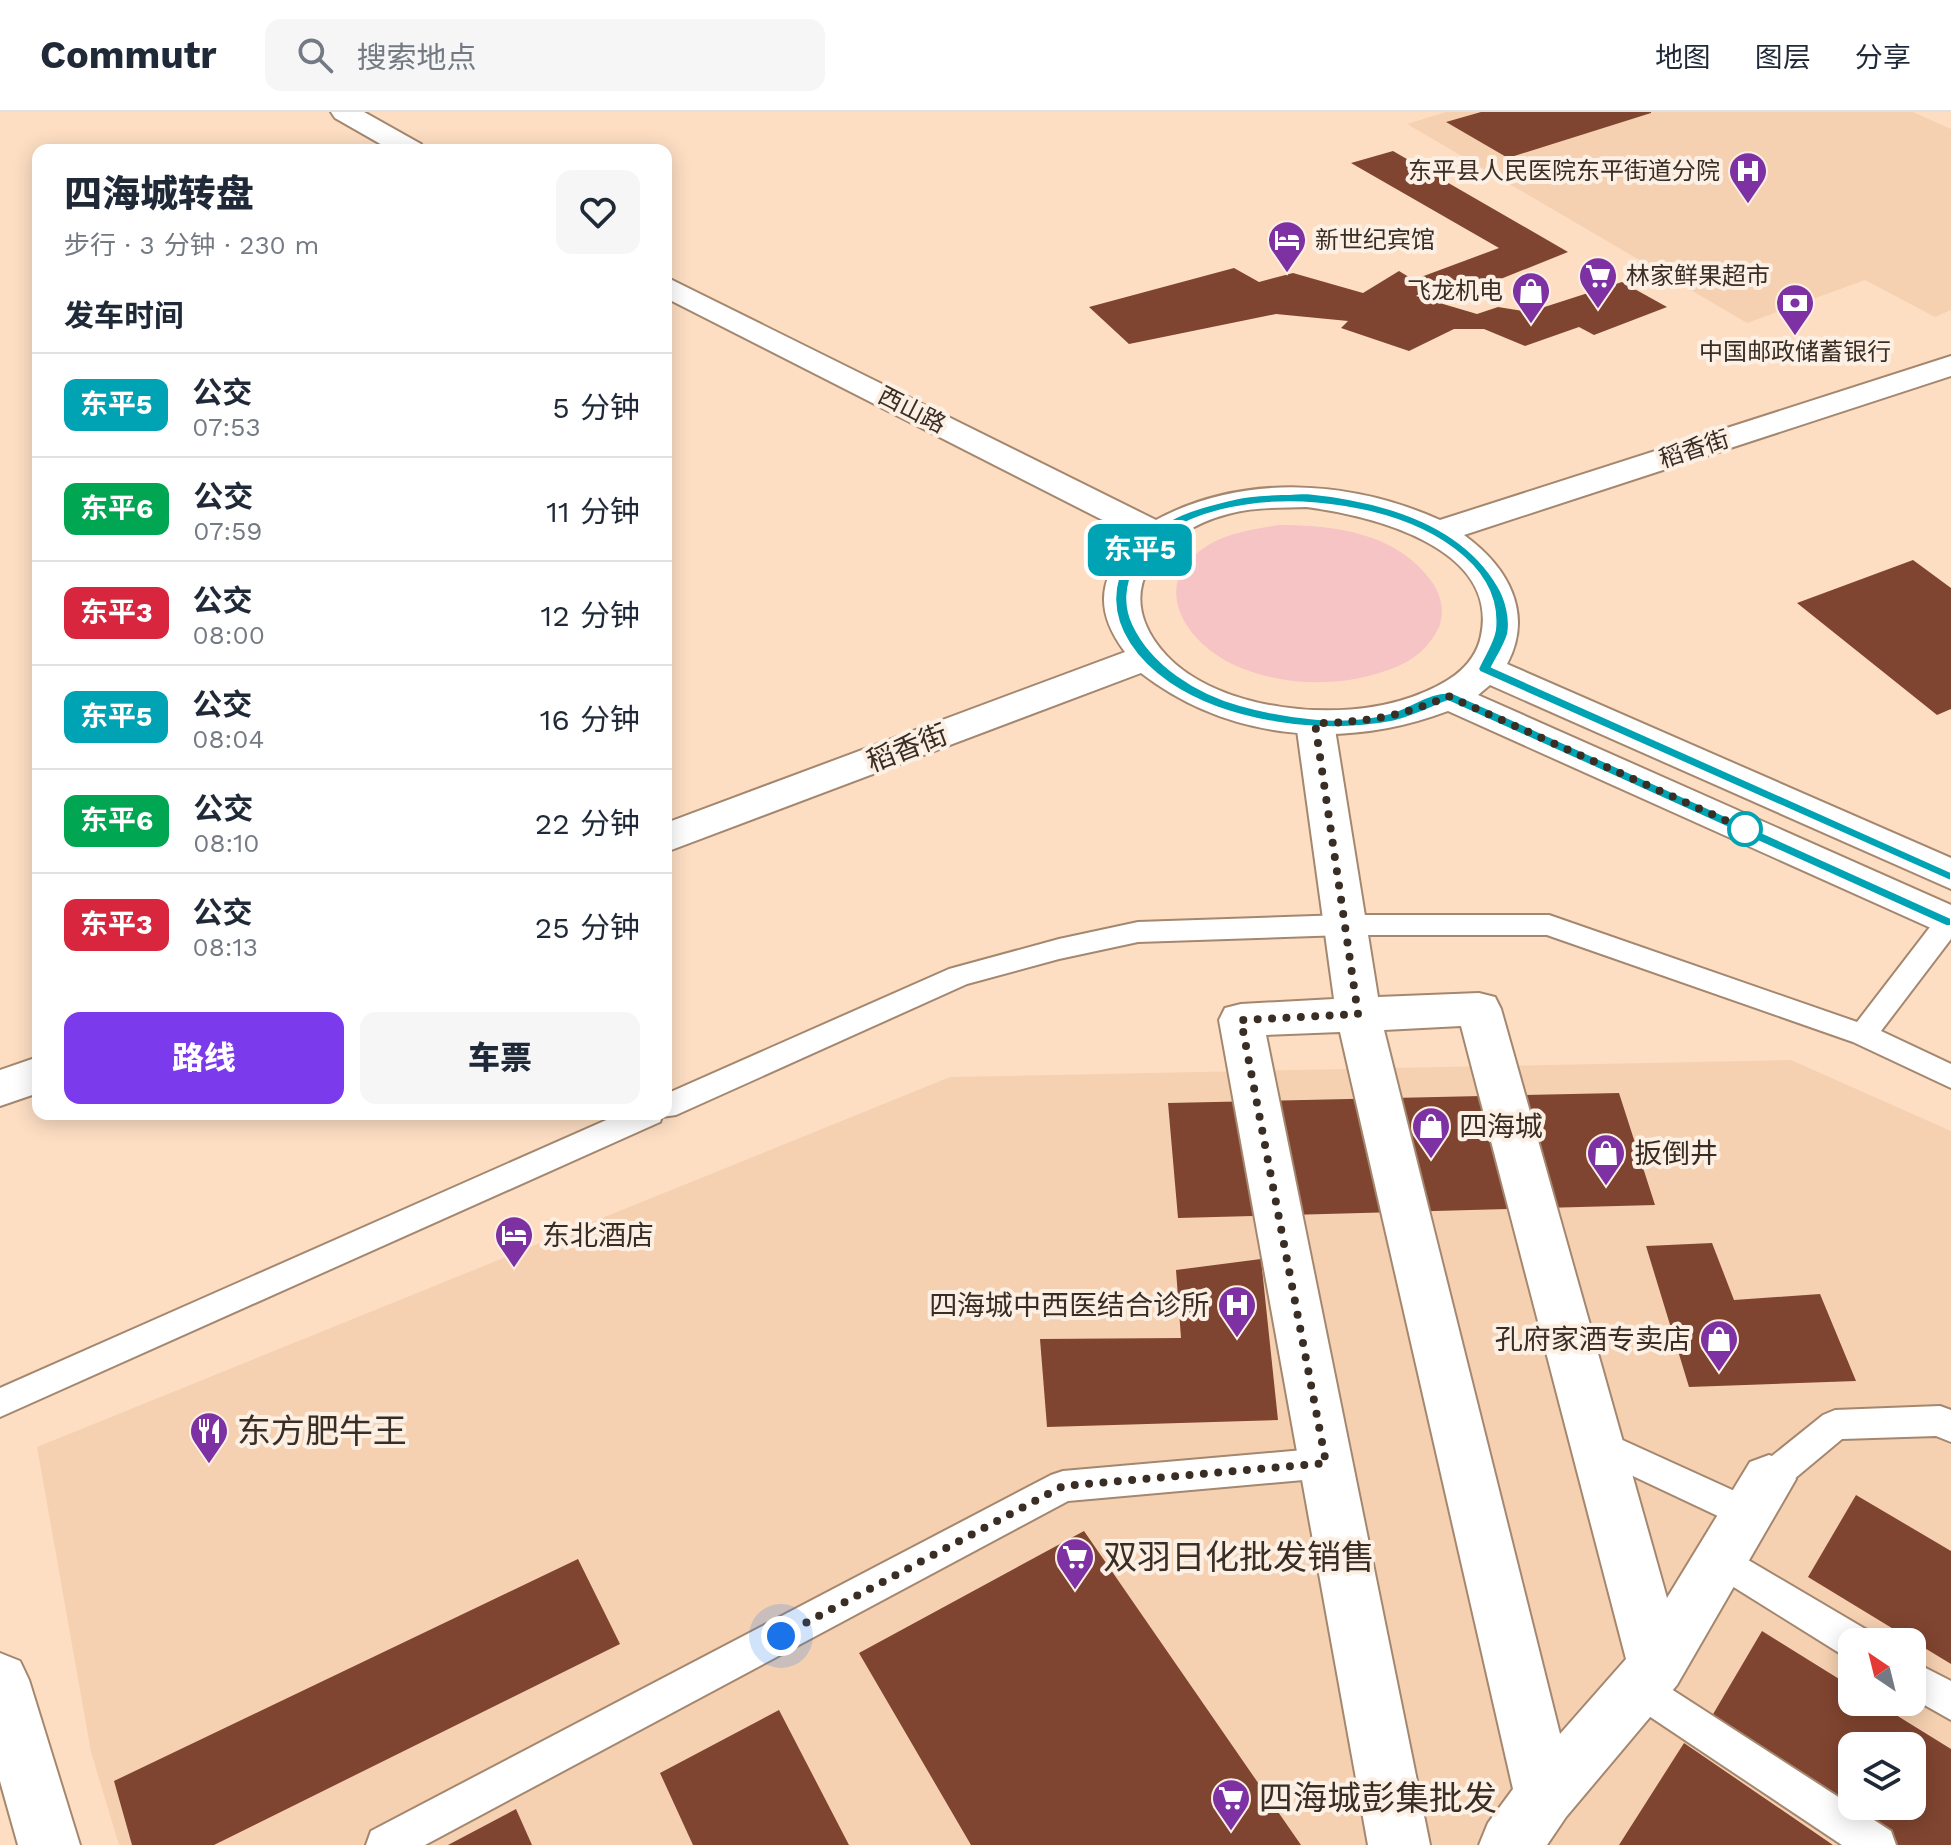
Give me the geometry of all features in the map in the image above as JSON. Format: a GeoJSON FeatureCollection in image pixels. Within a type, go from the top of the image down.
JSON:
{"type":"FeatureCollection","features":[{"type":"Feature","properties":{"kind":"main road"},"geometry":{"type":"LineString","coordinates":[[344,112],[400,144]]}},
{"type":"Feature","properties":{"kind":"main road","name":"西山路"},"geometry":{"type":"LineString","coordinates":[[672,289],[1157,534]]}},
{"type":"Feature","properties":{"kind":"main road","name":"稻香街"},"geometry":{"type":"LineString","coordinates":[[1436,533],[1951,366]]}},
{"type":"Feature","properties":{"kind":"main road"},"geometry":{"type":"LineString","coordinates":[[1306,497],[1375,507],[1436,533],[1462,550],[1481,569],[1495,592],[1501,612],[1501,634],[1485,669],[1448,696],[1392,717],[1354,723],[1315,723],[1237,709],[1201,695],[1173,679],[1148,657],[1133,638],[1122,615],[1120,594],[1126,572],[1137,553],[1157,534],[1178,521],[1238,501],[1306,497]]}},
{"type":"Feature","properties":{"kind":"main road","name":"稻香街"},"geometry":{"type":"LineString","coordinates":[[672,836],[1148,657]]}},
{"type":"Feature","properties":{"kind":"main road"},"geometry":{"type":"LineString","coordinates":[[1485,669],[1951,875]]}},
{"type":"Feature","properties":{"kind":"main road"},"geometry":{"type":"LineString","coordinates":[[1448,696],[1950,922]]}},
{"type":"Feature","properties":{"kind":"main road"},"geometry":{"type":"LineString","coordinates":[[1315,723],[1358,1014],[1545,1796]]}},
{"type":"Feature","properties":{"kind":"main road"},"geometry":{"type":"LineString","coordinates":[[1399,1845],[1241,1020],[1479,1009],[1596,1443],[1648,1677]]}},
{"type":"Feature","properties":{"kind":"main road"},"geometry":{"type":"LineString","coordinates":[[0,1089],[32,1076]]}},
{"type":"Feature","properties":{"kind":"main road"},"geometry":{"type":"LineString","coordinates":[[1510,1845],[1545,1796],[1648,1677],[1746,1517]]}},
{"type":"Feature","properties":{"kind":"main road"},"geometry":{"type":"LineString","coordinates":[[0,1680],[49,1845]]}},
{"type":"Feature","properties":{"kind":"lane"},"geometry":{"type":"LineString","coordinates":[[1863,1035],[1950,922]]}},
{"type":"Feature","properties":{"kind":"lane"},"geometry":{"type":"LineString","coordinates":[[672,1104],[959,976],[988,968],[1138,932],[1344,925],[1549,925],[1863,1035],[1951,1077]]}},
{"type":"Feature","properties":{"kind":"lane"},"geometry":{"type":"LineString","coordinates":[[0,1403],[636,1120]]}},
{"type":"Feature","properties":{"kind":"lane"},"geometry":{"type":"LineString","coordinates":[[1746,1517],[1835,1425],[1940,1421],[1951,1427]]}},
{"type":"Feature","properties":{"kind":"lane"},"geometry":{"type":"LineString","coordinates":[[1596,1443],[1746,1517],[1842,1628]]}},
{"type":"Feature","properties":{"kind":"lane"},"geometry":{"type":"LineString","coordinates":[[385,1845],[1063,1486],[1326,1463]]}},
{"type":"Feature","properties":{"kind":"lane"},"geometry":{"type":"LineString","coordinates":[[1648,1677],[1877,1845]]}},
{"type":"Feature","properties":{"kind":"lane"},"geometry":{"type":"LineString","coordinates":[[1926,1687],[1951,1702]]}},
{"type":"Feature","properties":{"kind":"shaded area","name":"东平县人民医院东平街道分院"},"geometry":{"type":"Polygon","coordinates":[[[1446,112],[1913,112],[1951,129],[1951,310],[1935,317],[1865,280],[1747,323],[1407,124],[1446,112]]]}},
{"type":"Feature","properties":{"kind":"shaded area"},"geometry":{"type":"Polygon","coordinates":[[[1279,525],[1321,527],[1363,535],[1383,542],[1418,565],[1438,592],[1442,609],[1439,627],[1420,653],[1399,666],[1372,675],[1332,682],[1291,681],[1251,672],[1232,664],[1198,640],[1186,625],[1176,591],[1180,574],[1191,558],[1226,537],[1279,525]]]}},
{"type":"Feature","properties":{"kind":"shaded area","name":"四海城"},"geometry":{"type":"Polygon","coordinates":[[[1791,1060],[1951,1131],[1951,1845],[119,1845],[91,1752],[37,1447],[950,1077],[1791,1060]]]}},
{"type":"Feature","properties":{"kind":"building"},"geometry":{"type":"Polygon","coordinates":[[[1481,112],[1651,113],[1508,158],[1446,122],[1481,112]]]}},
{"type":"Feature","properties":{"kind":"building"},"geometry":{"type":"Polygon","coordinates":[[[1393,151],[1568,252],[1456,297],[1421,277],[1499,248],[1351,163],[1393,151]]]}},
{"type":"Feature","properties":{"kind":"building"},"geometry":{"type":"Polygon","coordinates":[[[1234,268],[1259,282],[1293,273],[1363,293],[1399,271],[1427,288],[1416,296],[1477,314],[1498,307],[1529,312],[1622,282],[1667,307],[1594,335],[1579,327],[1525,346],[1484,329],[1454,329],[1409,351],[1341,328],[1348,321],[1276,314],[1129,344],[1089,307],[1234,268]]]}},
{"type":"Feature","properties":{"kind":"building"},"geometry":{"type":"Polygon","coordinates":[[[1913,560],[1951,588],[1951,709],[1937,715],[1797,603],[1913,560]]]}},
{"type":"Feature","properties":{"kind":"building"},"geometry":{"type":"Polygon","coordinates":[[[1619,1093],[1655,1205],[1178,1218],[1168,1103],[1619,1093]]]}},
{"type":"Feature","properties":{"kind":"building"},"geometry":{"type":"Polygon","coordinates":[[[1712,1243],[1734,1300],[1820,1294],[1856,1381],[1689,1387],[1646,1246],[1712,1243]]]}},
{"type":"Feature","properties":{"kind":"building"},"geometry":{"type":"Polygon","coordinates":[[[1261,1259],[1278,1420],[1047,1427],[1040,1339],[1181,1338],[1176,1270],[1261,1259]]]}},
{"type":"Feature","properties":{"kind":"building"},"geometry":{"type":"Polygon","coordinates":[[[1856,1495],[1951,1551],[1951,1664],[1926,1649],[1926,1628],[1892,1628],[1808,1577],[1856,1495]]]}},
{"type":"Feature","properties":{"kind":"building"},"geometry":{"type":"Polygon","coordinates":[[[1084,1531],[1301,1845],[971,1845],[859,1653],[1084,1531]]]}},
{"type":"Feature","properties":{"kind":"building"},"geometry":{"type":"Polygon","coordinates":[[[578,1559],[620,1644],[214,1845],[132,1845],[114,1781],[578,1559]]]}},
{"type":"Feature","properties":{"kind":"building"},"geometry":{"type":"Polygon","coordinates":[[[1762,1631],[1838,1678],[1838,1716],[1898,1716],[1924,1732],[1838,1732],[1838,1806],[1709,1721],[1762,1631]]]}},
{"type":"Feature","properties":{"kind":"building"},"geometry":{"type":"Polygon","coordinates":[[[779,1710],[849,1845],[693,1845],[660,1773],[779,1710]]]}},
{"type":"Feature","properties":{"kind":"building"},"geometry":{"type":"Polygon","coordinates":[[[1926,1734],[1951,1749],[1951,1845],[1898,1845],[1860,1820],[1926,1820],[1926,1734]]]}},
{"type":"Feature","properties":{"kind":"building"},"geometry":{"type":"Polygon","coordinates":[[[1684,1743],[1833,1845],[1619,1845],[1684,1743]]]}},
{"type":"Feature","properties":{"kind":"building"},"geometry":{"type":"Polygon","coordinates":[[[516,1809],[532,1845],[448,1845],[516,1809]]]}},
{"type":"Feature","properties":{"kind":"bus line","name":"东平5"},"geometry":{"type":"LineString","coordinates":[[1951,875],[1485,669],[1501,634],[1501,612],[1495,592],[1481,569],[1462,550],[1408,519],[1375,507],[1340,500],[1306,497],[1238,501],[1207,509],[1157,534],[1137,553],[1126,572],[1120,594],[1122,615],[1133,638],[1148,657],[1173,679],[1201,695],[1237,709],[1315,723],[1354,723],[1392,717],[1448,696],[1951,922]]}},
{"type":"Feature","properties":{"kind":"place","name":"东平县人民医院东平街道分院"},"geometry":{"type":"Point","coordinates":[1748,205]}},
{"type":"Feature","properties":{"kind":"place","name":"新世纪宾馆"},"geometry":{"type":"Point","coordinates":[1287,274]}},
{"type":"Feature","properties":{"kind":"place","name":"林家鲜果超市"},"geometry":{"type":"Point","coordinates":[1598,310]}},
{"type":"Feature","properties":{"kind":"place","name":"飞龙机电"},"geometry":{"type":"Point","coordinates":[1531,325]}},
{"type":"Feature","properties":{"kind":"place","name":"中国邮政储蓄银行"},"geometry":{"type":"Point","coordinates":[1795,337]}},
{"type":"Feature","properties":{"kind":"place","name":"四海城"},"geometry":{"type":"Point","coordinates":[1431,1160]}},
{"type":"Feature","properties":{"kind":"place","name":"扳倒井"},"geometry":{"type":"Point","coordinates":[1606,1187]}},
{"type":"Feature","properties":{"kind":"place","name":"东北酒店"},"geometry":{"type":"Point","coordinates":[514,1269]}},
{"type":"Feature","properties":{"kind":"place","name":"四海城中西医结合诊所"},"geometry":{"type":"Point","coordinates":[1237,1339]}},
{"type":"Feature","properties":{"kind":"place","name":"孔府家酒专卖店"},"geometry":{"type":"Point","coordinates":[1719,1373]}},
{"type":"Feature","properties":{"kind":"place","name":"东方肥牛王"},"geometry":{"type":"Point","coordinates":[209,1465]}},
{"type":"Feature","properties":{"kind":"place","name":"双羽日化批发销售"},"geometry":{"type":"Point","coordinates":[1075,1591]}},
{"type":"Feature","properties":{"kind":"place","name":"四海城彭集批发"},"geometry":{"type":"Point","coordinates":[1231,1832]}},
{"type":"Feature","properties":{"kind":"route"},"geometry":{"type":"LineString","coordinates":[[781,1636],[1063,1486],[1326,1463],[1241,1020],[1358,1014],[1315,723],[1354,723],[1392,717],[1448,696],[1745,829]]}}]}
